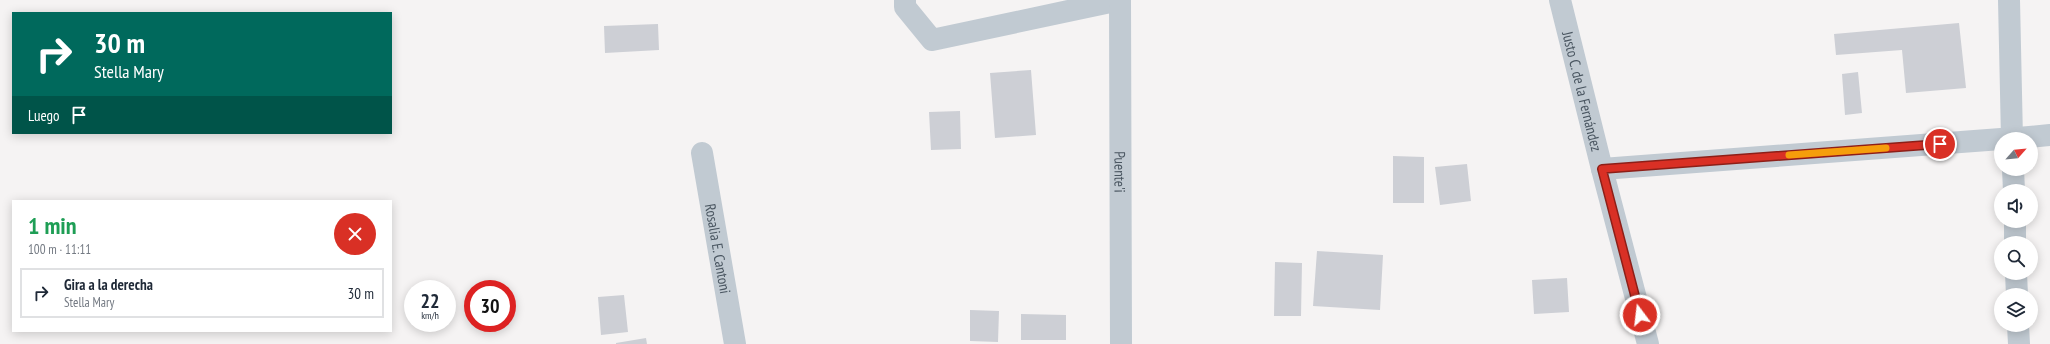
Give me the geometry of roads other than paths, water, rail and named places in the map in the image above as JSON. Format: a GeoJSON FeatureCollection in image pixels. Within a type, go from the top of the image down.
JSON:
{"type":"FeatureCollection","features":[{"type":"Feature","properties":{"kind":"street"},"geometry":{"type":"LineString","coordinates":[[905,3],[932,40],[1120,0]]}},
{"type":"Feature","properties":{"kind":"street","name":"Puente'i"},"geometry":{"type":"LineString","coordinates":[[1120,0],[1121,344]]}},
{"type":"Feature","properties":{"kind":"street","name":"Justo C. de la Fernández"},"geometry":{"type":"LineString","coordinates":[[1560,0],[1648,344]]}},
{"type":"Feature","properties":{"kind":"street"},"geometry":{"type":"LineString","coordinates":[[2009,0],[2012,132]]}},
{"type":"Feature","properties":{"kind":"street"},"geometry":{"type":"LineString","coordinates":[[2038,136],[2050,135]]}},
{"type":"Feature","properties":{"kind":"street"},"geometry":{"type":"LineString","coordinates":[[1602,169],[1994,141]]}},
{"type":"Feature","properties":{"kind":"street","name":"Rosalia E. Cantoni"},"geometry":{"type":"LineString","coordinates":[[702,154],[735,344]]}},
{"type":"Feature","properties":{"kind":"street"},"geometry":{"type":"LineString","coordinates":[[2018,332],[2018,344]]}}]}
